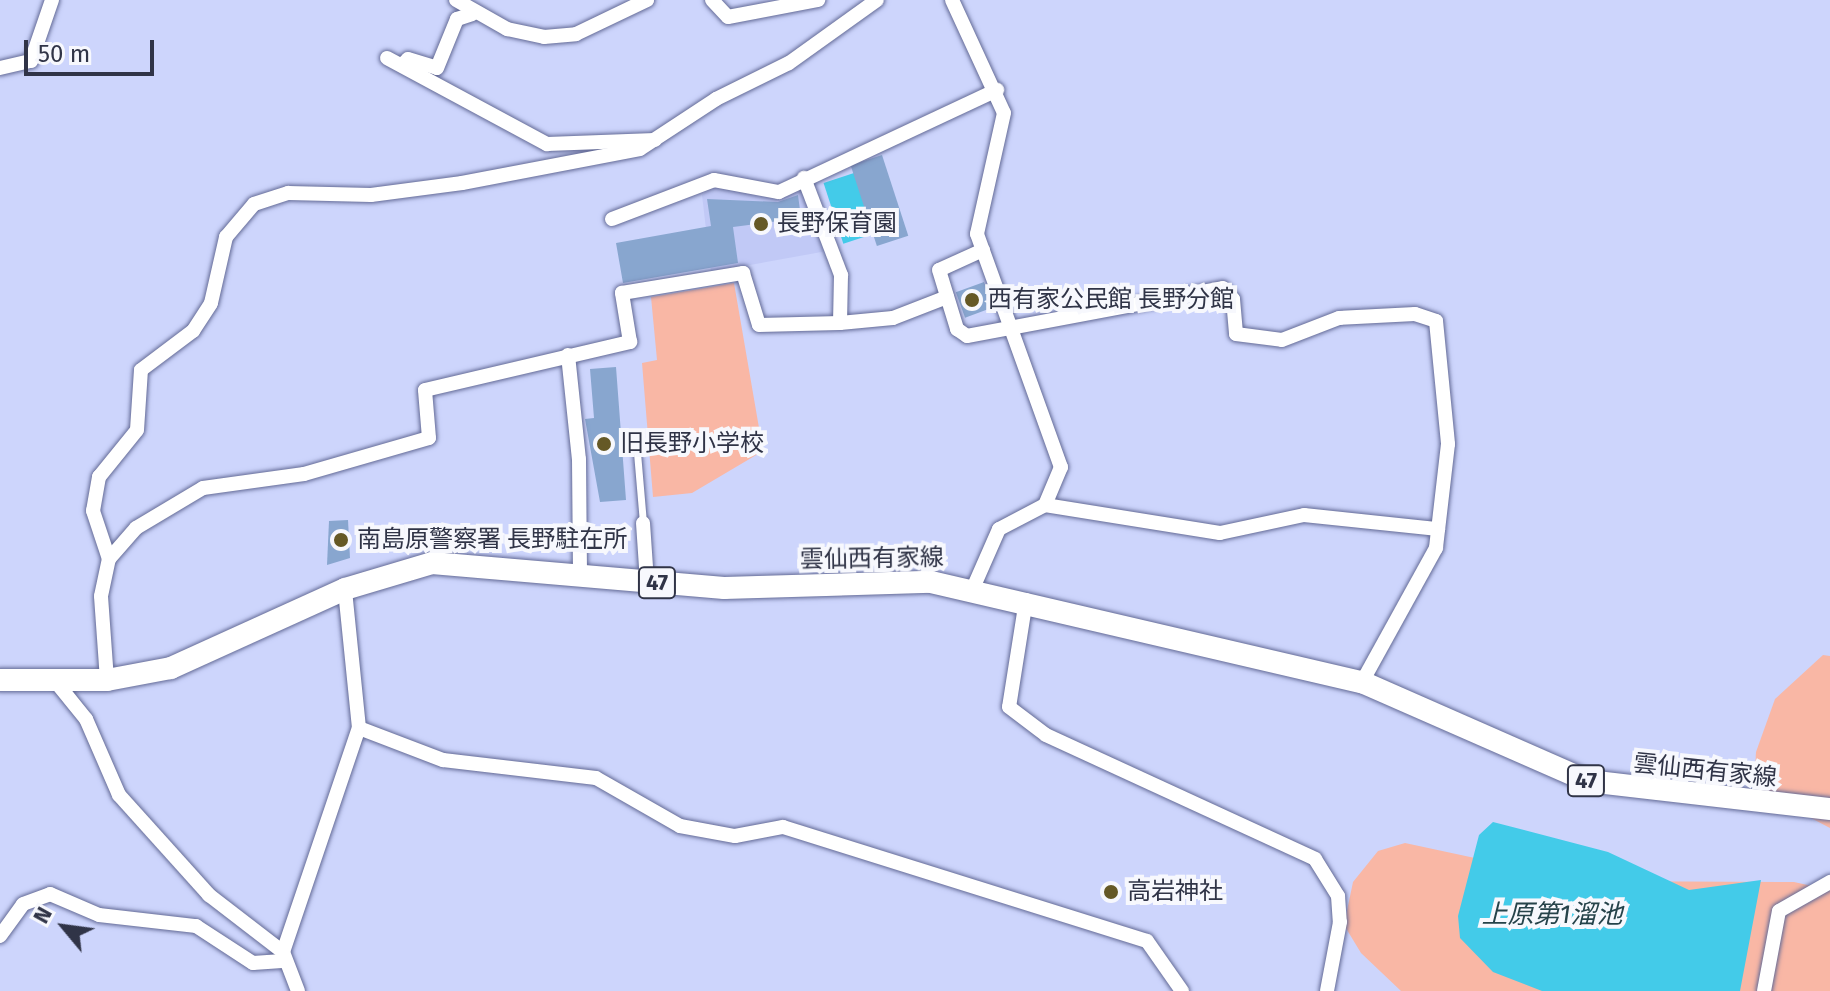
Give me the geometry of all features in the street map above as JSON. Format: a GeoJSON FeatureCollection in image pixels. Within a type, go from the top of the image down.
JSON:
{"type":"FeatureCollection","features":[{"type":"Feature","properties":{"kind":"main road","name":"雲仙西有家線"},"geometry":{"type":"LineString","coordinates":[[0,680],[107,680],[230,646],[345,589],[432,563],[647,582],[974,586],[1362,682],[1588,781],[1830,809]]}},
{"type":"Feature","properties":{"kind":"street"},"geometry":{"type":"LineString","coordinates":[[0,68],[31,61],[52,0]]}},
{"type":"Feature","properties":{"kind":"street"},"geometry":{"type":"LineString","coordinates":[[456,0],[472,14],[544,37],[576,34],[647,0]]}},
{"type":"Feature","properties":{"kind":"street"},"geometry":{"type":"LineString","coordinates":[[712,0],[728,17],[818,0]]}},
{"type":"Feature","properties":{"kind":"street"},"geometry":{"type":"LineString","coordinates":[[109,559],[93,511],[99,477],[137,430],[141,370],[193,331],[211,303],[226,237],[254,204],[288,193],[371,195],[589,163],[655,140],[789,63],[877,0]]}},
{"type":"Feature","properties":{"kind":"street"},"geometry":{"type":"LineString","coordinates":[[952,0],[997,90],[1001,136],[976,218],[983,250],[1010,326],[1059,449],[1061,467],[1045,505]]}},
{"type":"Feature","properties":{"kind":"street"},"geometry":{"type":"LineString","coordinates":[[401,65],[408,59],[437,68],[457,19],[472,14]]}},
{"type":"Feature","properties":{"kind":"street"},"geometry":{"type":"LineString","coordinates":[[387,58],[547,144],[655,140]]}},
{"type":"Feature","properties":{"kind":"street"},"geometry":{"type":"LineString","coordinates":[[612,219],[714,180],[767,194],[997,90]]}},
{"type":"Feature","properties":{"kind":"street"},"geometry":{"type":"LineString","coordinates":[[804,178],[841,275],[840,323]]}},
{"type":"Feature","properties":{"kind":"street"},"geometry":{"type":"LineString","coordinates":[[983,250],[942,265],[947,297],[962,334],[1223,288],[1233,299],[1236,334],[1282,340],[1339,318],[1415,314],[1436,321],[1448,444],[1436,548],[1362,682]]}},
{"type":"Feature","properties":{"kind":"street"},"geometry":{"type":"LineString","coordinates":[[107,680],[101,596],[109,559],[136,528],[203,488],[304,474],[429,438],[425,390],[630,342],[622,293],[743,273],[759,325],[893,318],[947,297]]}},
{"type":"Feature","properties":{"kind":"street"},"geometry":{"type":"LineString","coordinates":[[568,355],[579,459],[580,574]]}},
{"type":"Feature","properties":{"kind":"street"},"geometry":{"type":"LineString","coordinates":[[974,586],[999,529],[1045,505],[1220,533],[1304,515],[1438,529]]}},
{"type":"Feature","properties":{"kind":"street"},"geometry":{"type":"LineString","coordinates":[[643,523],[647,582]]}},
{"type":"Feature","properties":{"kind":"street"},"geometry":{"type":"LineString","coordinates":[[282,956],[359,728],[345,589]]}},
{"type":"Feature","properties":{"kind":"street"},"geometry":{"type":"LineString","coordinates":[[1026,600],[1009,707],[1046,735],[1315,859],[1338,896],[1340,922],[1327,991]]}},
{"type":"Feature","properties":{"kind":"street"},"geometry":{"type":"LineString","coordinates":[[56,682],[86,719],[119,795],[209,895],[282,956],[298,991]]}},
{"type":"Feature","properties":{"kind":"street"},"geometry":{"type":"LineString","coordinates":[[359,728],[443,760],[596,778],[680,826],[735,836],[783,827],[1147,941],[1182,991]]}},
{"type":"Feature","properties":{"kind":"street"},"geometry":{"type":"LineString","coordinates":[[1764,991],[1779,911],[1830,882]]}},
{"type":"Feature","properties":{"kind":"street"},"geometry":{"type":"LineString","coordinates":[[0,936],[23,904],[50,894],[99,915],[196,926],[253,963],[282,956]]}},
{"type":"Feature","properties":{"kind":"lane"},"geometry":{"type":"LineString","coordinates":[[636,441],[643,523]]}},
{"type":"Feature","properties":{"kind":"shaded area","name":"長野保育園"},"geometry":{"type":"Polygon","coordinates":[[[715,186],[761,197],[805,191],[827,251],[711,272],[702,195],[715,186]]]}},
{"type":"Feature","properties":{"kind":"shaded area"},"geometry":{"type":"Polygon","coordinates":[[[734,283],[763,451],[692,493],[653,497],[642,363],[657,360],[651,297],[734,283]]]}},
{"type":"Feature","properties":{"kind":"shaded area"},"geometry":{"type":"Polygon","coordinates":[[[1823,655],[1830,656],[1830,828],[1754,788],[1756,752],[1775,699],[1823,655]]]}},
{"type":"Feature","properties":{"kind":"shaded area"},"geometry":{"type":"Polygon","coordinates":[[[1405,843],[1582,881],[1794,882],[1830,890],[1830,991],[1401,991],[1361,953],[1344,925],[1353,882],[1378,851],[1405,843]]]}},
{"type":"Feature","properties":{"kind":"water"},"geometry":{"type":"Polygon","coordinates":[[[854,173],[874,234],[843,244],[824,183],[854,173]]]}},
{"type":"Feature","properties":{"kind":"water","name":"上原第1溜池"},"geometry":{"type":"Polygon","coordinates":[[[1493,822],[1608,852],[1689,890],[1761,880],[1740,991],[1542,991],[1493,972],[1460,938],[1458,916],[1479,835],[1493,822]]]}},
{"type":"Feature","properties":{"kind":"building"},"geometry":{"type":"Polygon","coordinates":[[[882,155],[908,236],[877,246],[851,165],[882,155]]]}},
{"type":"Feature","properties":{"kind":"building"},"geometry":{"type":"Polygon","coordinates":[[[798,195],[801,218],[733,227],[738,263],[623,283],[616,243],[711,226],[707,199],[778,202],[798,195]]]}},
{"type":"Feature","properties":{"kind":"building","name":"西有家公民館 長野分館"},"geometry":{"type":"Polygon","coordinates":[[[984,282],[993,307],[965,318],[956,292],[984,282]]]}},
{"type":"Feature","properties":{"kind":"building","name":"旧長野小学校"},"geometry":{"type":"Polygon","coordinates":[[[616,367],[626,500],[600,502],[585,419],[594,418],[590,369],[616,367]]]}},
{"type":"Feature","properties":{"kind":"building","name":"南島原警察署 長野駐在所"},"geometry":{"type":"Polygon","coordinates":[[[348,520],[350,558],[327,565],[329,521],[348,520]]]}},
{"type":"Feature","properties":{"kind":"place","name":"長野保育園"},"geometry":{"type":"Point","coordinates":[761,224]}},
{"type":"Feature","properties":{"kind":"place","name":"西有家公民館 長野分館"},"geometry":{"type":"Point","coordinates":[972,300]}},
{"type":"Feature","properties":{"kind":"place","name":"旧長野小学校"},"geometry":{"type":"Point","coordinates":[604,444]}},
{"type":"Feature","properties":{"kind":"place","name":"南島原警察署 長野駐在所"},"geometry":{"type":"Point","coordinates":[341,540]}},
{"type":"Feature","properties":{"kind":"place","name":"高岩神社"},"geometry":{"type":"Point","coordinates":[1111,892]}}]}
